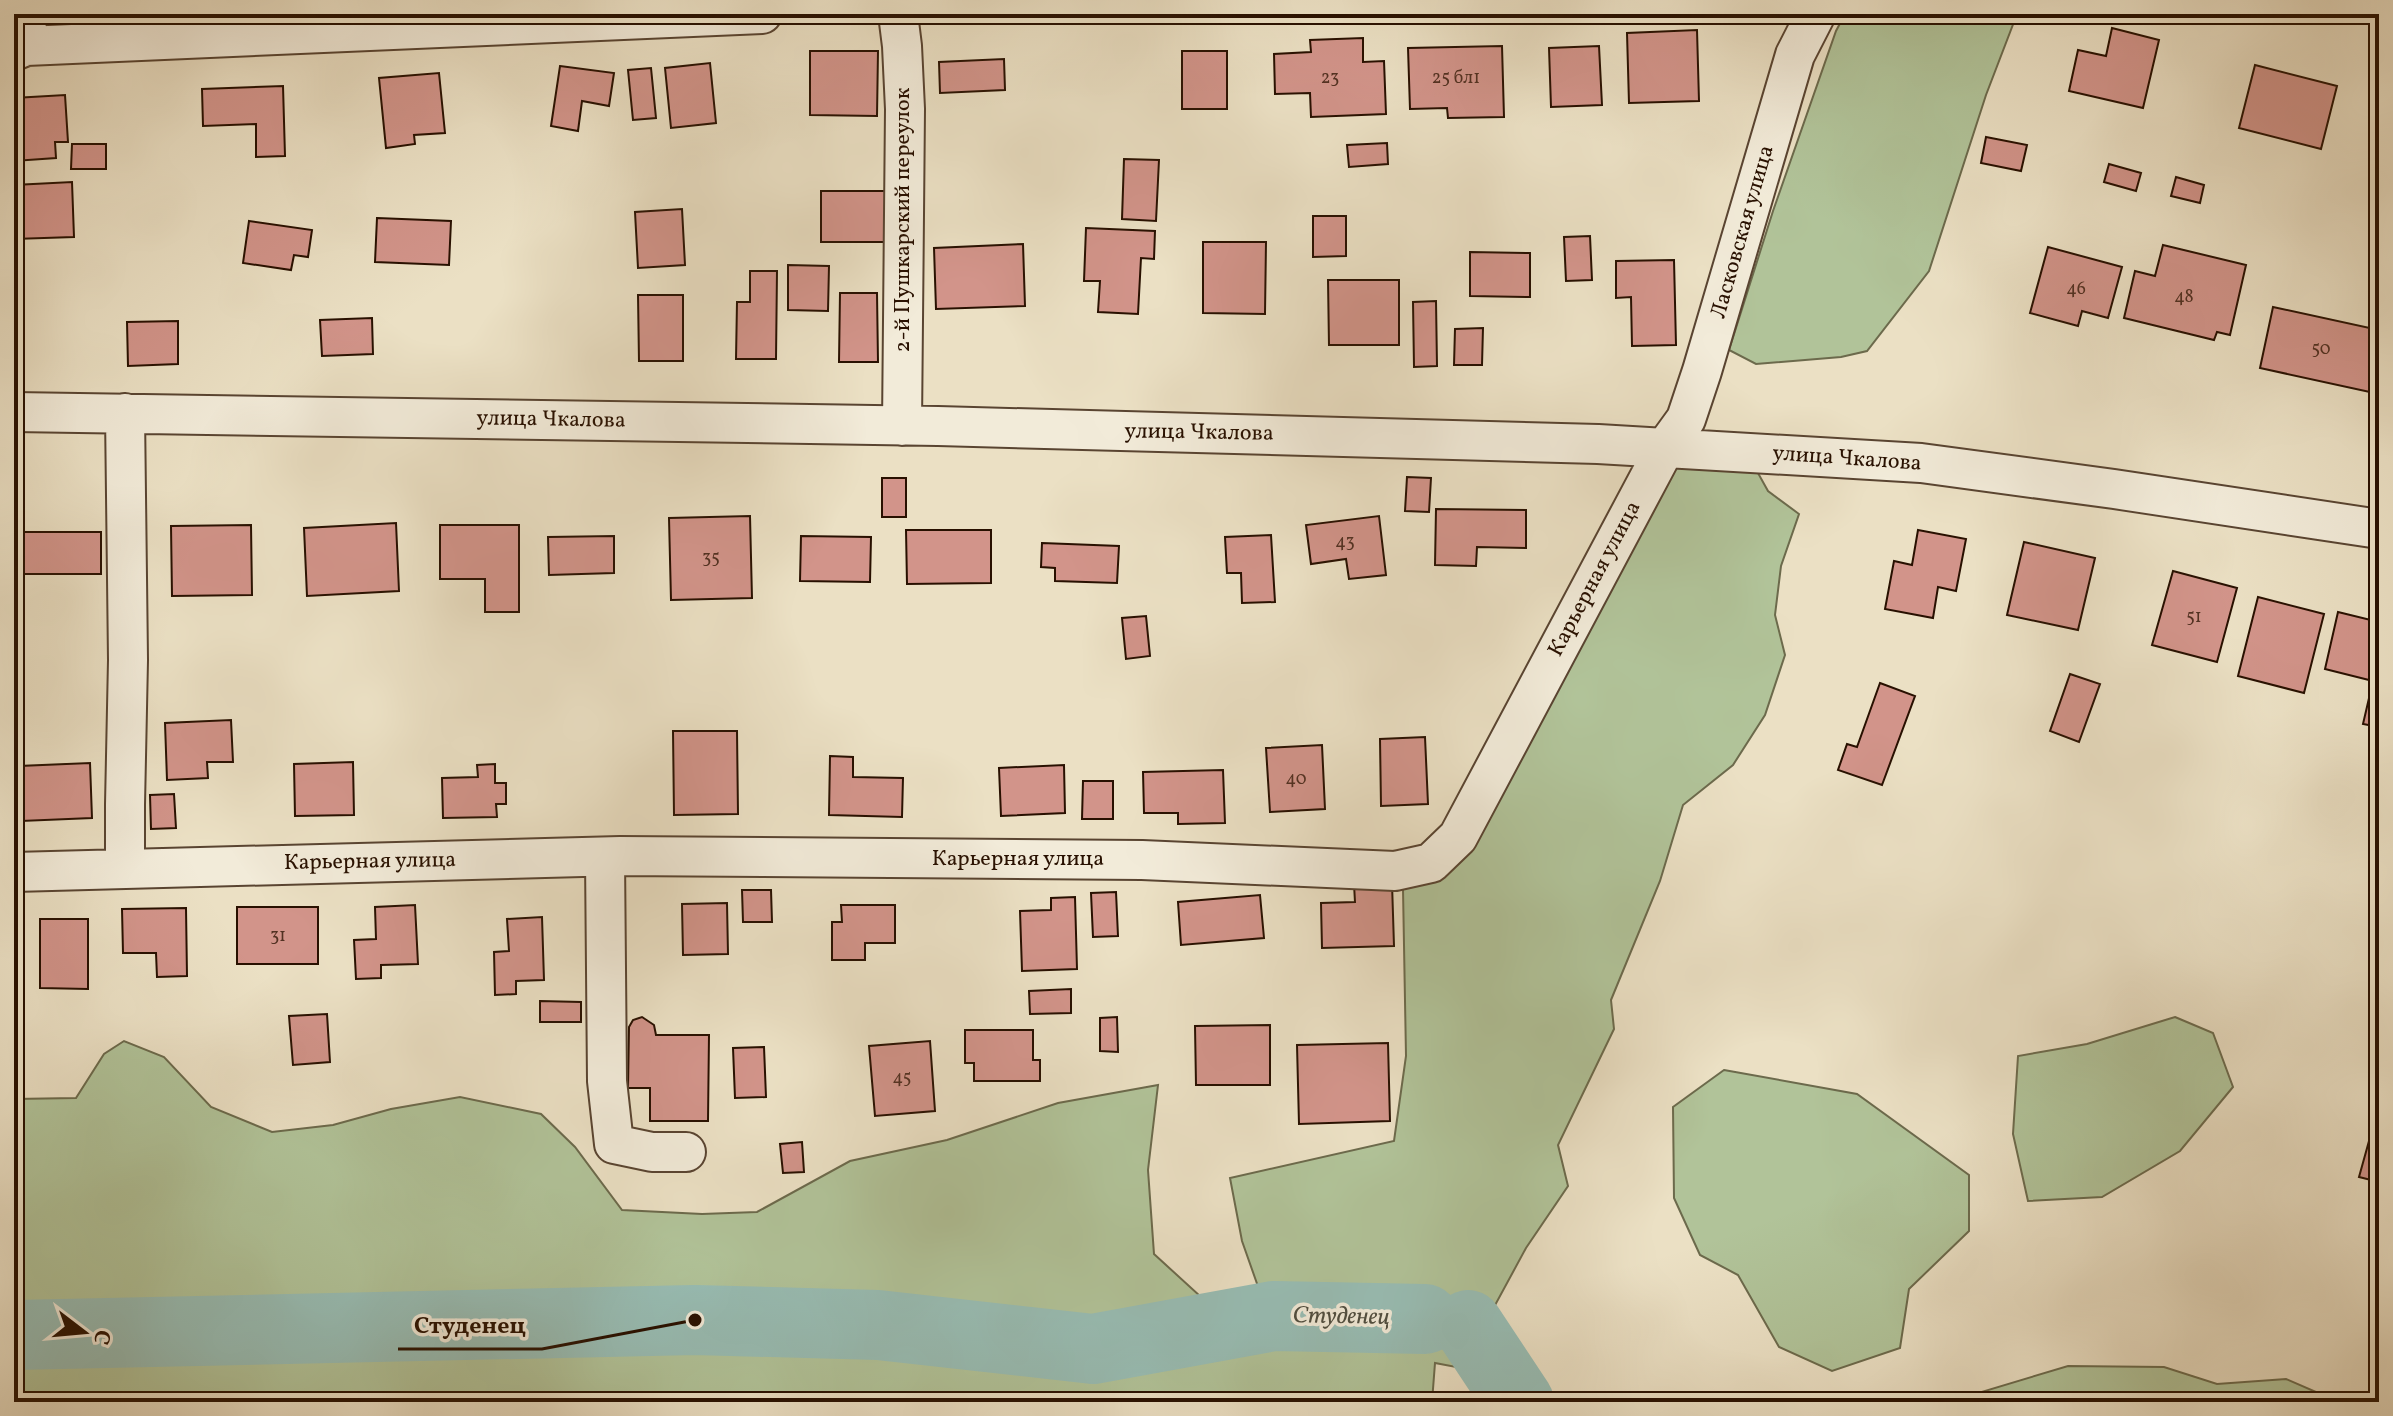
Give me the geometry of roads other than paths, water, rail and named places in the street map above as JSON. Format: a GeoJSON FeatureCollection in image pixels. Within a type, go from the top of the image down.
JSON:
{"type":"FeatureCollection","features":[{"type":"Feature","properties":{"kind":"street"},"geometry":{"type":"LineString","coordinates":[[22,37],[762,14]]}},
{"type":"Feature","properties":{"kind":"street","name":"2-й Пушкарский переулок"},"geometry":{"type":"LineString","coordinates":[[898,14],[905,109],[902,426]]}},
{"type":"Feature","properties":{"kind":"street","name":"Ласковская улица"},"geometry":{"type":"LineString","coordinates":[[1665,448],[1686,419],[1795,55],[1816,14]]}},
{"type":"Feature","properties":{"kind":"street","name":"улица Чкалова"},"geometry":{"type":"LineString","coordinates":[[14,412],[902,426],[1665,448],[1921,463],[2379,529]]}},
{"type":"Feature","properties":{"kind":"street"},"geometry":{"type":"LineString","coordinates":[[125,413],[128,660],[125,868]]}},
{"type":"Feature","properties":{"kind":"street","name":"Карьерная улица"},"geometry":{"type":"LineString","coordinates":[[14,872],[605,857],[1142,860],[1395,871],[1431,863],[1458,837],[1665,448]]}},
{"type":"Feature","properties":{"kind":"street"},"geometry":{"type":"LineString","coordinates":[[605,857],[607,1081],[614,1144],[652,1152],[686,1152]]}},
{"type":"Feature","properties":{"kind":"waterway","name":"Студенец"},"geometry":{"type":"LineString","coordinates":[[14,1335],[695,1320],[878,1325],[1093,1349],[1274,1316],[1425,1319]]}},
{"type":"Feature","properties":{"kind":"waterway","name":"Студенец"},"geometry":{"type":"LineString","coordinates":[[1468,1325],[1519,1402]]}},
{"type":"Feature","properties":{"kind":"place","name":"Студенец"},"geometry":{"type":"Point","coordinates":[695,1320]}}]}
